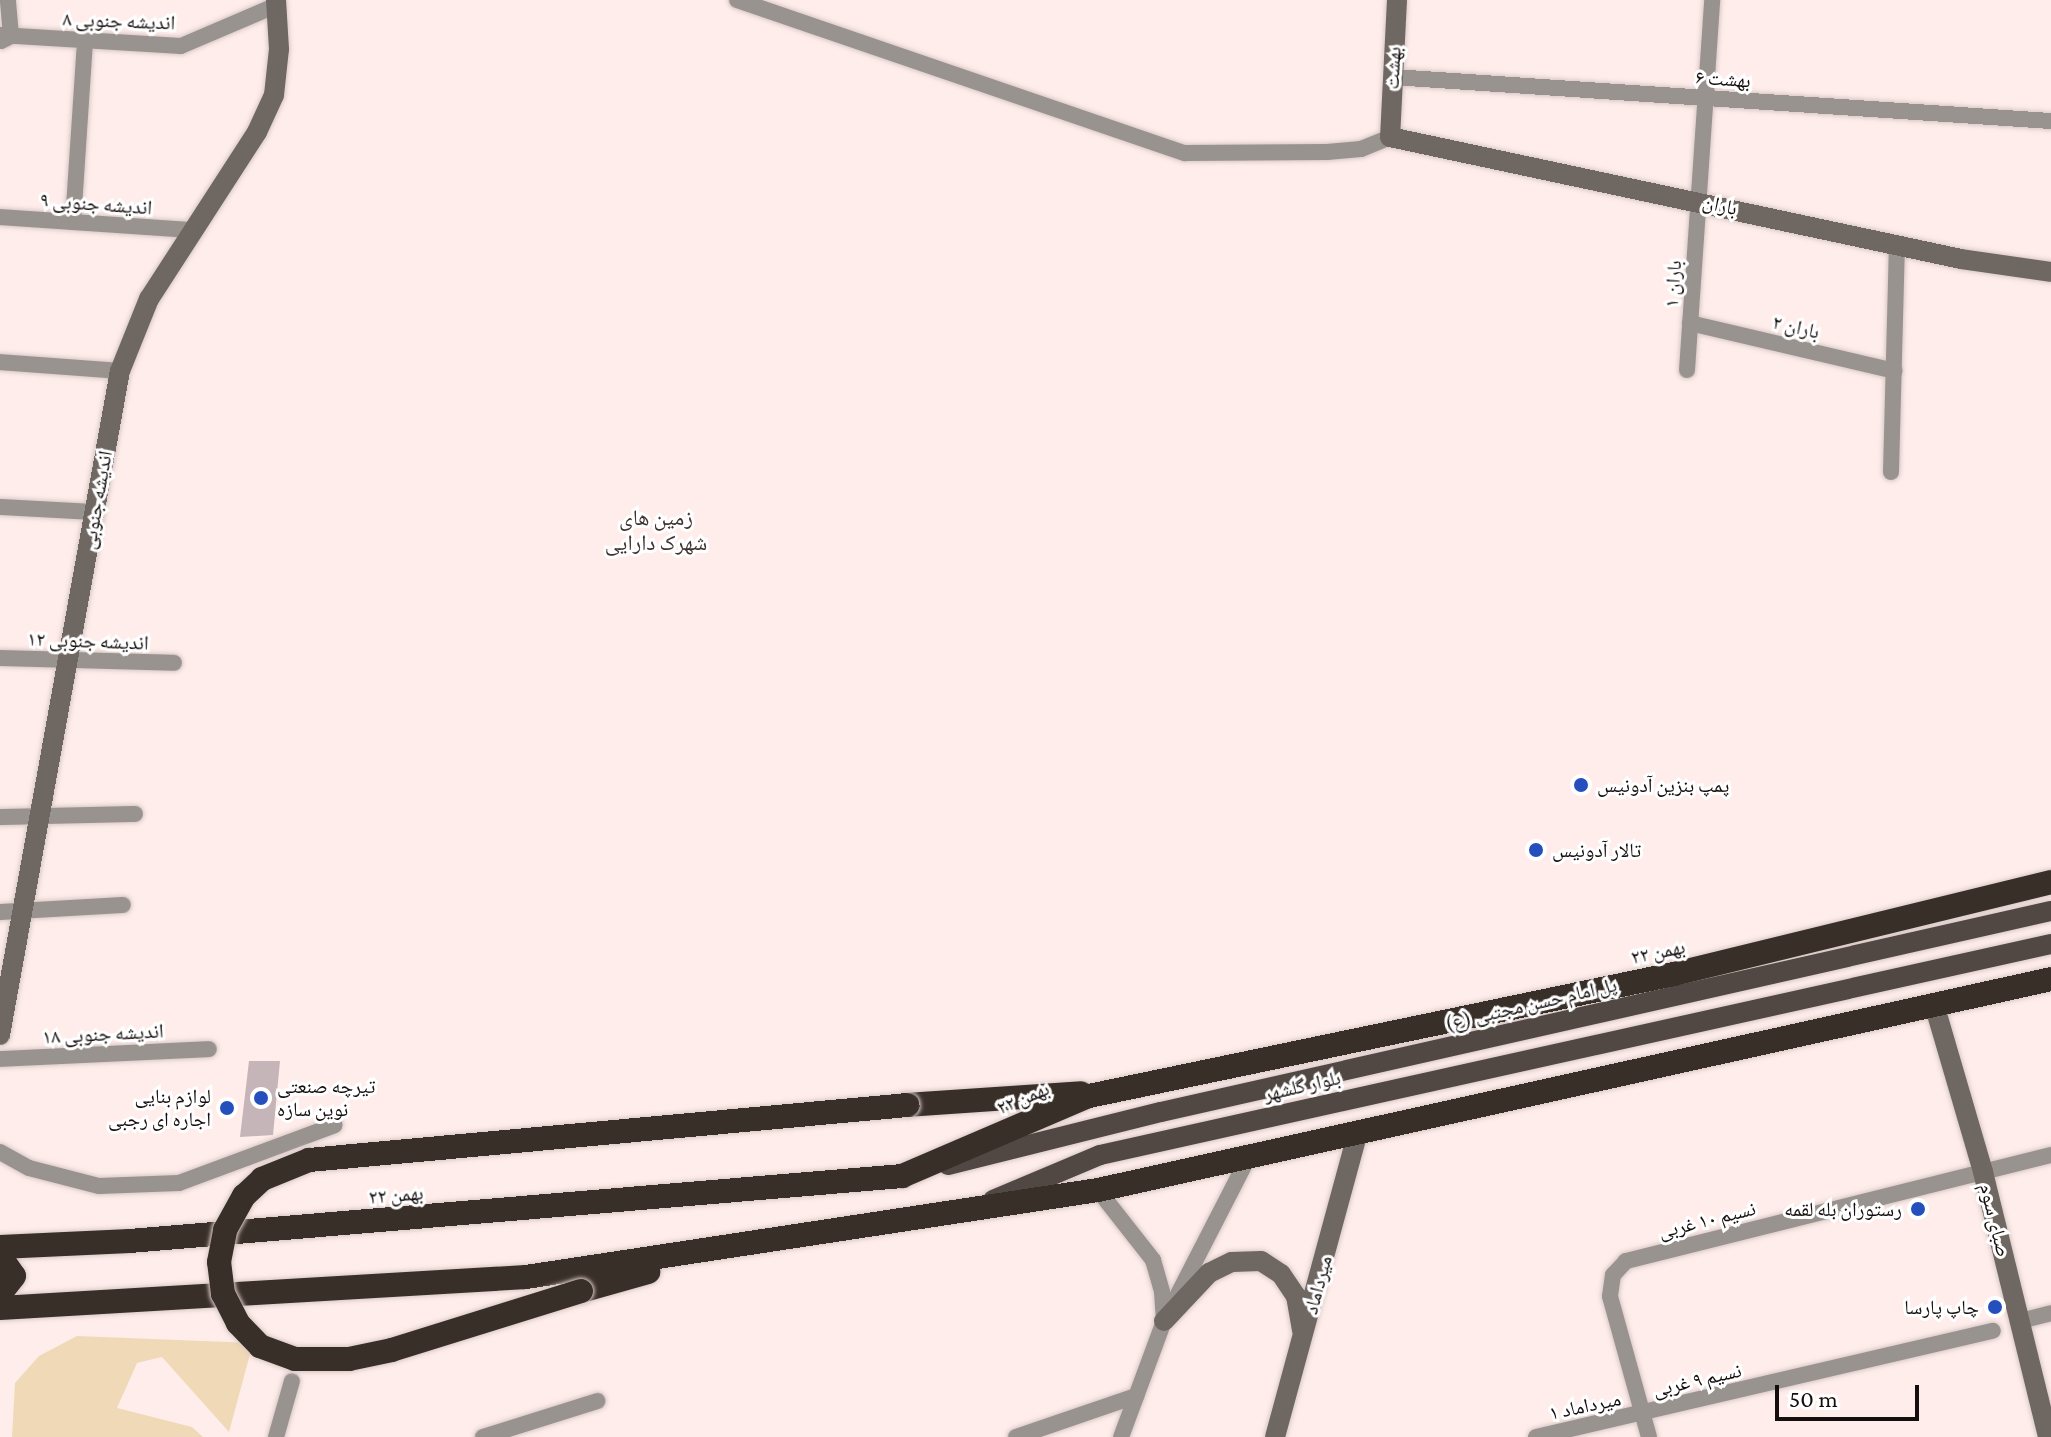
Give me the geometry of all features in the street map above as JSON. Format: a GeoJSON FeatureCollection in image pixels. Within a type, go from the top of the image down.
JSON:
{"type":"FeatureCollection","features":[{"type":"Feature","properties":{"kind":"highway","name":"۲۲ بهمن"},"geometry":{"type":"LineString","coordinates":[[0,1247],[146,1240],[902,1176],[1111,1091],[1674,974],[2051,882]]}},
{"type":"Feature","properties":{"kind":"highway"},"geometry":{"type":"LineString","coordinates":[[0,1308],[495,1280],[1098,1190],[2051,979]]}},
{"type":"Feature","properties":{"kind":"highway"},"geometry":{"type":"LineString","coordinates":[[1993,992],[2051,995]]}},
{"type":"Feature","properties":{"kind":"highway"},"geometry":{"type":"LineString","coordinates":[[732,1246],[392,1350],[349,1359],[295,1359],[260,1346],[238,1323],[223,1294],[219,1262],[225,1230],[244,1196],[262,1179],[309,1160],[907,1105],[1111,1091]]}},
{"type":"Feature","properties":{"kind":"highway"},"geometry":{"type":"LineString","coordinates":[[0,1256],[14,1276],[0,1294]]}},
{"type":"Feature","properties":{"kind":"main road","name":"پل امام حسن مجتبی (ع)"},"geometry":{"type":"LineString","coordinates":[[902,1176],[1161,1112],[2051,911]]}},
{"type":"Feature","properties":{"kind":"main road","name":"بلوار گلشهر"},"geometry":{"type":"LineString","coordinates":[[982,1205],[1100,1155],[2051,944]]}},
{"type":"Feature","properties":{"kind":"street"},"geometry":{"type":"LineString","coordinates":[[4,38],[8,0]]}},
{"type":"Feature","properties":{"kind":"street"},"geometry":{"type":"LineString","coordinates":[[737,0],[1185,153],[1327,152],[1361,149],[1390,137]]}},
{"type":"Feature","properties":{"kind":"street","name":"بهشت"},"geometry":{"type":"LineString","coordinates":[[1390,137],[1397,0]]}},
{"type":"Feature","properties":{"kind":"street","name":"باران ۱"},"geometry":{"type":"LineString","coordinates":[[1687,370],[1712,0]]}},
{"type":"Feature","properties":{"kind":"street","name":"اندیشه جنوبی ۸"},"geometry":{"type":"LineString","coordinates":[[4,38],[181,46],[277,2]]}},
{"type":"Feature","properties":{"kind":"street","name":"اندیشه جنوبی"},"geometry":{"type":"LineString","coordinates":[[0,1035],[120,371],[149,299],[190,230],[257,132],[274,95],[277,2]]}},
{"type":"Feature","properties":{"kind":"street"},"geometry":{"type":"LineString","coordinates":[[73,222],[85,40]]}},
{"type":"Feature","properties":{"kind":"street","name":"بهشت ۶"},"geometry":{"type":"LineString","coordinates":[[1393,77],[2051,121]]}},
{"type":"Feature","properties":{"kind":"street","name":"باران"},"geometry":{"type":"LineString","coordinates":[[1390,137],[1698,200],[1897,245],[2051,272]]}},
{"type":"Feature","properties":{"kind":"street","name":"اندیشه جنوبی ۹"},"geometry":{"type":"LineString","coordinates":[[0,217],[190,230]]}},
{"type":"Feature","properties":{"kind":"street"},"geometry":{"type":"LineString","coordinates":[[1891,472],[1897,245]]}},
{"type":"Feature","properties":{"kind":"street","name":"باران ۲"},"geometry":{"type":"LineString","coordinates":[[1690,323],[1894,371]]}},
{"type":"Feature","properties":{"kind":"street"},"geometry":{"type":"LineString","coordinates":[[0,362],[120,371]]}},
{"type":"Feature","properties":{"kind":"street"},"geometry":{"type":"LineString","coordinates":[[0,507],[95,512]]}},
{"type":"Feature","properties":{"kind":"street","name":"اندیشه جنوبی ۱۲"},"geometry":{"type":"LineString","coordinates":[[0,658],[174,663]]}},
{"type":"Feature","properties":{"kind":"street"},"geometry":{"type":"LineString","coordinates":[[0,817],[135,814]]}},
{"type":"Feature","properties":{"kind":"street"},"geometry":{"type":"LineString","coordinates":[[0,912],[123,905]]}},
{"type":"Feature","properties":{"kind":"street","name":"صبای سوم"},"geometry":{"type":"LineString","coordinates":[[1934,1004],[1983,1172],[2048,1437]]}},
{"type":"Feature","properties":{"kind":"street","name":"اندیشه جنوبی ۱۸"},"geometry":{"type":"LineString","coordinates":[[0,1059],[209,1049]]}},
{"type":"Feature","properties":{"kind":"street"},"geometry":{"type":"LineString","coordinates":[[0,1152],[29,1168],[99,1186],[179,1183],[335,1125]]}},
{"type":"Feature","properties":{"kind":"street","name":"میرداماد"},"geometry":{"type":"LineString","coordinates":[[1275,1437],[1358,1132]]}},
{"type":"Feature","properties":{"kind":"street","name":"نسیم ۱۰ غربی"},"geometry":{"type":"LineString","coordinates":[[1643,1413],[1610,1296],[1613,1275],[1626,1261],[2051,1155]]}},
{"type":"Feature","properties":{"kind":"street"},"geometry":{"type":"LineString","coordinates":[[1121,1437],[1164,1321],[1248,1158]]}},
{"type":"Feature","properties":{"kind":"street"},"geometry":{"type":"LineString","coordinates":[[1098,1190],[1153,1260],[1164,1321]]}},
{"type":"Feature","properties":{"kind":"street"},"geometry":{"type":"LineString","coordinates":[[1164,1321],[1209,1273],[1232,1262],[1261,1261],[1281,1274],[1296,1296],[1304,1338]]}},
{"type":"Feature","properties":{"kind":"street"},"geometry":{"type":"LineString","coordinates":[[2020,1321],[2051,1313]]}},
{"type":"Feature","properties":{"kind":"street","name":"نسیم ۹ غربی"},"geometry":{"type":"LineString","coordinates":[[1643,1413],[1993,1331]]}},
{"type":"Feature","properties":{"kind":"street"},"geometry":{"type":"LineString","coordinates":[[276,1437],[292,1381]]}},
{"type":"Feature","properties":{"kind":"street"},"geometry":{"type":"LineString","coordinates":[[1016,1437],[1136,1396]]}},
{"type":"Feature","properties":{"kind":"street"},"geometry":{"type":"LineString","coordinates":[[483,1437],[597,1401]]}},
{"type":"Feature","properties":{"kind":"street"},"geometry":{"type":"LineString","coordinates":[[1643,1413],[1649,1437]]}},
{"type":"Feature","properties":{"kind":"street","name":"میرداماد ۱"},"geometry":{"type":"LineString","coordinates":[[1536,1437],[1643,1413]]}},
{"type":"Feature","properties":{"kind":"shaded area"},"geometry":{"type":"Polygon","coordinates":[[[77,1336],[253,1343],[229,1432],[162,1357],[137,1363],[117,1408],[192,1427],[203,1437],[12,1437],[15,1383],[39,1356],[77,1336]]]}},
{"type":"Feature","properties":{"kind":"building","name":"تیرچه صنعتی نوین سازه"},"geometry":{"type":"Polygon","coordinates":[[[249,1061],[280,1061],[273,1135],[240,1137],[249,1061]]]}},
{"type":"Feature","properties":{"kind":"place","name":"پمپ بنزین آدونیس"},"geometry":{"type":"Point","coordinates":[1581,785]}},
{"type":"Feature","properties":{"kind":"place","name":"تالار آدونیس"},"geometry":{"type":"Point","coordinates":[1536,850]}},
{"type":"Feature","properties":{"kind":"place","name":"تیرچه صنعتی نوین سازه"},"geometry":{"type":"Point","coordinates":[261,1098]}},
{"type":"Feature","properties":{"kind":"place","name":"لوازم بنایی اجاره ای رجبی"},"geometry":{"type":"Point","coordinates":[227,1108]}},
{"type":"Feature","properties":{"kind":"place","name":"رستوران بله لقمه"},"geometry":{"type":"Point","coordinates":[1918,1209]}},
{"type":"Feature","properties":{"kind":"place","name":"چاپ پارسا"},"geometry":{"type":"Point","coordinates":[1995,1307]}},
{"type":"Feature","properties":{"kind":"district","name":"زمین های شهرک دارایی"},"geometry":{"type":"Point","coordinates":[656,530]}}]}
